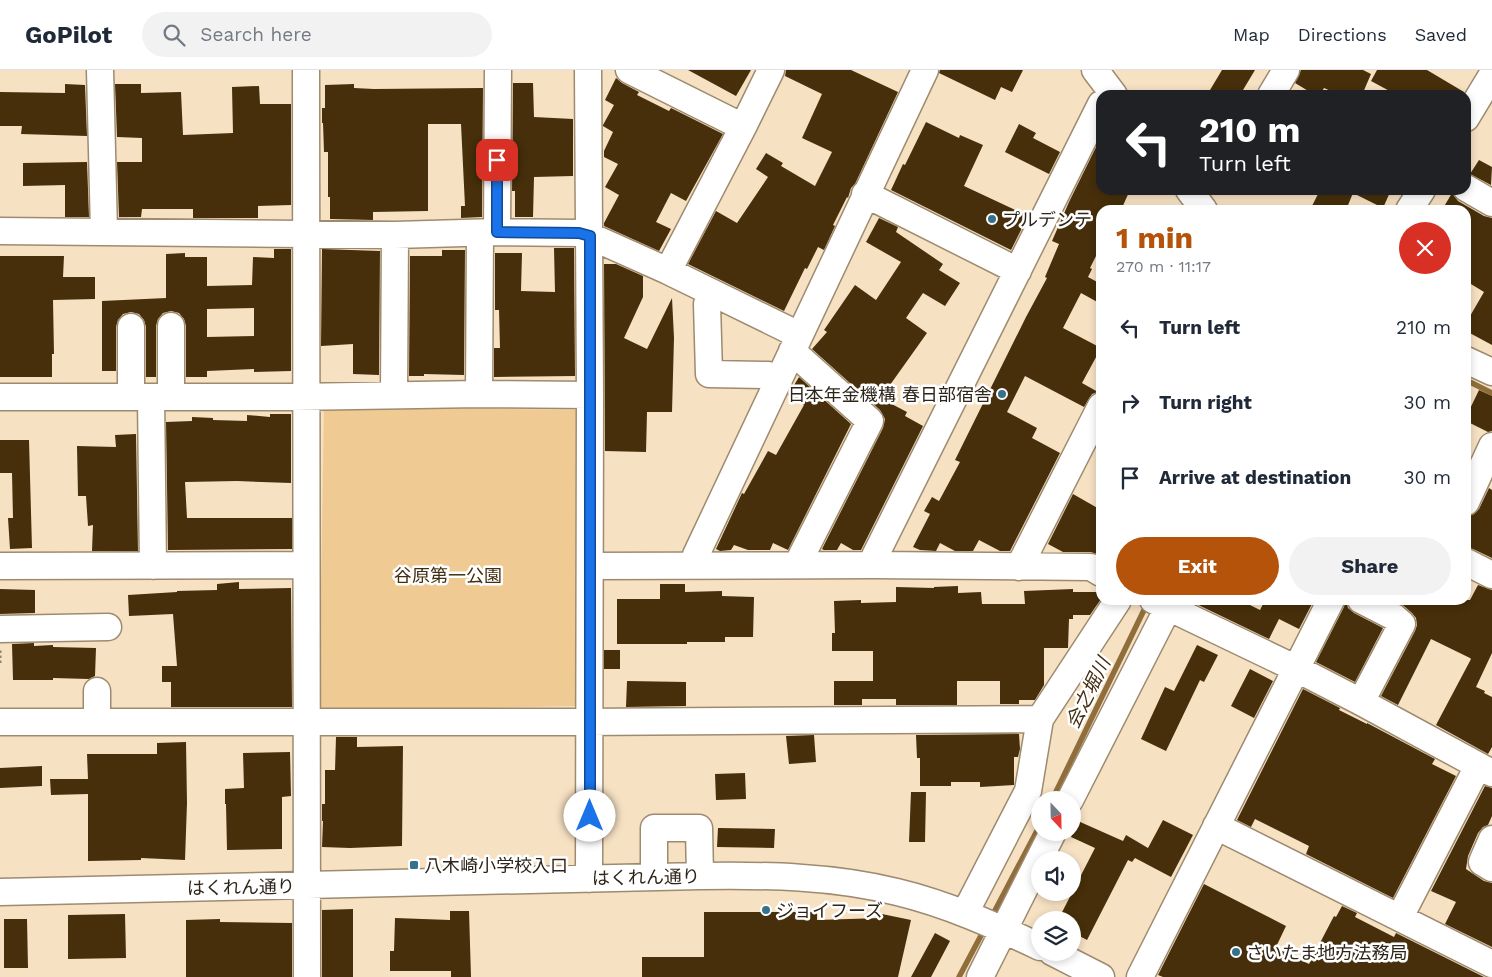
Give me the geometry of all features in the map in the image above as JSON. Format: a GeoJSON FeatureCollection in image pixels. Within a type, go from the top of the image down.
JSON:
{"type":"FeatureCollection","features":[{"type":"Feature","properties":{"kind":"street"},"geometry":{"type":"LineString","coordinates":[[100,70],[104,232]]}},
{"type":"Feature","properties":{"kind":"street"},"geometry":{"type":"LineString","coordinates":[[306,70],[307,977]]}},
{"type":"Feature","properties":{"kind":"street"},"geometry":{"type":"LineString","coordinates":[[479,394],[498,70]]}},
{"type":"Feature","properties":{"kind":"street"},"geometry":{"type":"LineString","coordinates":[[588,70],[590,236],[590,879]]}},
{"type":"Feature","properties":{"kind":"street"},"geometry":{"type":"LineString","coordinates":[[629,70],[743,127]]}},
{"type":"Feature","properties":{"kind":"street"},"geometry":{"type":"LineString","coordinates":[[668,271],[771,70]]}},
{"type":"Feature","properties":{"kind":"street"},"geometry":{"type":"LineString","coordinates":[[694,565],[696,555],[925,70]]}},
{"type":"Feature","properties":{"kind":"street"},"geometry":{"type":"LineString","coordinates":[[1274,90],[1286,70]]}},
{"type":"Feature","properties":{"kind":"street"},"geometry":{"type":"LineString","coordinates":[[1471,110],[1492,75]]}},
{"type":"Feature","properties":{"kind":"street"},"geometry":{"type":"LineString","coordinates":[[874,565],[875,556],[1096,112]]}},
{"type":"Feature","properties":{"kind":"street"},"geometry":{"type":"LineString","coordinates":[[1471,191],[1492,203]]}},
{"type":"Feature","properties":{"kind":"street"},"geometry":{"type":"LineString","coordinates":[[866,194],[1018,271]]}},
{"type":"Feature","properties":{"kind":"street"},"geometry":{"type":"LineString","coordinates":[[0,231],[395,235],[488,232],[579,233],[590,236],[711,292],[796,343],[870,421],[801,557],[801,565]]}},
{"type":"Feature","properties":{"kind":"street"},"geometry":{"type":"LineString","coordinates":[[394,396],[395,235]]}},
{"type":"Feature","properties":{"kind":"street"},"geometry":{"type":"LineString","coordinates":[[711,292],[707,304],[709,374],[768,375],[779,380]]}},
{"type":"Feature","properties":{"kind":"street"},"geometry":{"type":"LineString","coordinates":[[151,397],[171,326]]}},
{"type":"Feature","properties":{"kind":"street"},"geometry":{"type":"LineString","coordinates":[[131,327],[151,397],[153,566]]}},
{"type":"Feature","properties":{"kind":"street"},"geometry":{"type":"LineString","coordinates":[[1471,362],[1492,372]]}},
{"type":"Feature","properties":{"kind":"street"},"geometry":{"type":"LineString","coordinates":[[0,397],[590,395]]}},
{"type":"Feature","properties":{"kind":"street"},"geometry":{"type":"LineString","coordinates":[[1019,567],[1096,416]]}},
{"type":"Feature","properties":{"kind":"street"},"geometry":{"type":"LineString","coordinates":[[1471,491],[1492,446]]}},
{"type":"Feature","properties":{"kind":"street"},"geometry":{"type":"LineString","coordinates":[[1471,564],[1492,575]]}},
{"type":"Feature","properties":{"kind":"street"},"geometry":{"type":"LineString","coordinates":[[590,566],[874,565],[1091,567],[1096,570]]}},
{"type":"Feature","properties":{"kind":"street"},"geometry":{"type":"LineString","coordinates":[[0,566],[306,566]]}},
{"type":"Feature","properties":{"kind":"street"},"geometry":{"type":"LineString","coordinates":[[980,977],[985,922],[1028,791],[1040,719],[1115,605]]}},
{"type":"Feature","properties":{"kind":"street"},"geometry":{"type":"LineString","coordinates":[[1074,791],[1162,605]]}},
{"type":"Feature","properties":{"kind":"street"},"geometry":{"type":"LineString","coordinates":[[1167,605],[1361,702],[1485,770],[1400,916]]}},
{"type":"Feature","properties":{"kind":"street"},"geometry":{"type":"LineString","coordinates":[[1140,977],[1329,605]]}},
{"type":"Feature","properties":{"kind":"street"},"geometry":{"type":"LineString","coordinates":[[1361,702],[1402,624],[1394,617],[1371,605]]}},
{"type":"Feature","properties":{"kind":"street"},"geometry":{"type":"LineString","coordinates":[[0,629],[108,627]]}},
{"type":"Feature","properties":{"kind":"street"},"geometry":{"type":"LineString","coordinates":[[97,691],[97,722]]}},
{"type":"Feature","properties":{"kind":"street"},"geometry":{"type":"LineString","coordinates":[[0,722],[589,722],[1040,719]]}},
{"type":"Feature","properties":{"kind":"street"},"geometry":{"type":"LineString","coordinates":[[1216,826],[1400,916],[1492,964]]}},
{"type":"Feature","properties":{"kind":"street"},"geometry":{"type":"LineString","coordinates":[[654,877],[654,828],[699,828],[700,876]]}},
{"type":"Feature","properties":{"kind":"street"},"geometry":{"type":"LineString","coordinates":[[1492,839],[1482,862],[1492,868]]}},
{"type":"Feature","properties":{"kind":"street"},"geometry":{"type":"LineString","coordinates":[[985,922],[1046,841]]}},
{"type":"Feature","properties":{"kind":"street","name":"はくれん通り"},"geometry":{"type":"LineString","coordinates":[[0,892],[768,876],[856,883],[896,892],[932,902],[1031,942]]}},
{"type":"Feature","properties":{"kind":"street"},"geometry":{"type":"LineString","coordinates":[[1070,961],[1101,977]]}},
{"type":"Feature","properties":{"kind":"green space","name":"谷原第一公園"},"geometry":{"type":"Polygon","coordinates":[[[324,406],[576,410],[575,706],[319,712],[324,406]]]}},
{"type":"Feature","properties":{"kind":"building"},"geometry":{"type":"Polygon","coordinates":[[[688,70],[751,70],[736,96],[688,70]]]}},
{"type":"Feature","properties":{"kind":"building"},"geometry":{"type":"Polygon","coordinates":[[[786,70],[851,70],[898,92],[855,184],[851,188],[848,198],[833,225],[835,226],[824,250],[818,247],[807,269],[805,268],[784,311],[688,264],[716,211],[737,223],[768,177],[756,169],[766,153],[783,163],[781,166],[815,186],[832,152],[802,138],[822,94],[785,76],[786,70]]]}},
{"type":"Feature","properties":{"kind":"building"},"geometry":{"type":"Polygon","coordinates":[[[940,70],[1023,70],[1012,92],[1001,87],[995,100],[939,73],[940,70]]]}},
{"type":"Feature","properties":{"kind":"building"},"geometry":{"type":"Polygon","coordinates":[[[1222,70],[1255,70],[1243,90],[1210,90],[1222,70]]]}},
{"type":"Feature","properties":{"kind":"building"},"geometry":{"type":"Polygon","coordinates":[[[1301,70],[1363,70],[1371,74],[1364,90],[1329,90],[1324,88],[1323,90],[1307,90],[1295,83],[1301,70]]]}},
{"type":"Feature","properties":{"kind":"building"},"geometry":{"type":"Polygon","coordinates":[[[1377,70],[1427,70],[1461,90],[1388,90],[1371,81],[1377,70]]]}},
{"type":"Feature","properties":{"kind":"building"},"geometry":{"type":"Polygon","coordinates":[[[616,78],[639,92],[637,95],[669,111],[671,108],[723,134],[686,201],[671,193],[656,222],[671,229],[659,251],[604,226],[619,195],[605,187],[618,164],[604,157],[604,151],[613,132],[603,126],[614,105],[605,100],[616,78]]]}},
{"type":"Feature","properties":{"kind":"building"},"geometry":{"type":"Polygon","coordinates":[[[513,83],[533,83],[534,117],[573,119],[573,176],[534,177],[533,217],[515,217],[515,191],[512,191],[513,83]]]}},
{"type":"Feature","properties":{"kind":"building"},"geometry":{"type":"Polygon","coordinates":[[[65,84],[85,85],[87,136],[21,134],[22,126],[0,126],[0,92],[65,93],[65,84]]]}},
{"type":"Feature","properties":{"kind":"building"},"geometry":{"type":"Polygon","coordinates":[[[115,84],[141,84],[141,93],[181,92],[183,135],[233,133],[232,87],[259,86],[260,104],[291,104],[291,205],[258,206],[258,218],[193,218],[193,209],[142,209],[141,217],[119,217],[117,162],[142,162],[142,138],[117,137],[115,84]]]}},
{"type":"Feature","properties":{"kind":"building"},"geometry":{"type":"Polygon","coordinates":[[[354,84],[354,88],[374,89],[483,88],[482,217],[461,218],[461,206],[465,206],[461,124],[428,124],[428,211],[373,212],[373,220],[330,219],[328,152],[324,152],[322,123],[322,108],[325,108],[325,85],[354,84]]]}},
{"type":"Feature","properties":{"kind":"building"},"geometry":{"type":"Polygon","coordinates":[[[926,122],[959,138],[960,135],[983,145],[964,186],[1028,216],[1011,250],[891,190],[926,122]]]}},
{"type":"Feature","properties":{"kind":"building"},"geometry":{"type":"Polygon","coordinates":[[[1019,124],[1036,133],[1033,138],[1060,152],[1049,174],[1005,152],[1019,124]]]}},
{"type":"Feature","properties":{"kind":"building"},"geometry":{"type":"Polygon","coordinates":[[[1096,147],[1096,195],[1128,195],[1123,205],[1096,205],[1096,256],[1088,277],[1096,281],[1096,301],[1081,293],[1063,328],[1096,345],[1096,357],[1082,383],[1096,393],[1092,394],[1084,407],[1025,376],[1007,412],[1037,428],[1032,438],[1060,453],[1010,551],[1000,551],[979,540],[973,551],[955,551],[940,543],[936,551],[920,550],[913,547],[930,514],[924,511],[932,497],[939,501],[960,462],[955,460],[1047,278],[1045,277],[1059,244],[1052,241],[1096,147]]]}},
{"type":"Feature","properties":{"kind":"building"},"geometry":{"type":"Polygon","coordinates":[[[1479,160],[1492,167],[1491,185],[1471,175],[1479,160]]]}},
{"type":"Feature","properties":{"kind":"building"},"geometry":{"type":"Polygon","coordinates":[[[87,162],[89,217],[65,217],[65,185],[23,186],[23,163],[87,162]]]}},
{"type":"Feature","properties":{"kind":"building"},"geometry":{"type":"Polygon","coordinates":[[[1318,195],[1352,195],[1348,205],[1312,205],[1318,195]]]}},
{"type":"Feature","properties":{"kind":"building"},"geometry":{"type":"Polygon","coordinates":[[[1357,195],[1389,195],[1384,205],[1377,205],[1357,195]]]}},
{"type":"Feature","properties":{"kind":"building"},"geometry":{"type":"Polygon","coordinates":[[[1451,195],[1454,195],[1458,201],[1465,205],[1445,205],[1451,195]]]}},
{"type":"Feature","properties":{"kind":"building"},"geometry":{"type":"Polygon","coordinates":[[[1471,208],[1492,218],[1492,345],[1471,334],[1471,314],[1484,292],[1471,284],[1471,208]]]}},
{"type":"Feature","properties":{"kind":"building"},"geometry":{"type":"Polygon","coordinates":[[[879,218],[898,227],[896,232],[943,264],[939,270],[960,283],[945,306],[923,293],[906,318],[927,333],[885,392],[888,396],[884,400],[907,412],[905,416],[923,426],[861,550],[853,550],[841,543],[837,550],[824,550],[822,549],[883,428],[885,419],[880,410],[812,349],[827,332],[824,330],[855,285],[876,300],[901,262],[866,242],[879,218]]]}},
{"type":"Feature","properties":{"kind":"building"},"geometry":{"type":"Polygon","coordinates":[[[554,248],[574,248],[575,376],[494,377],[494,348],[500,348],[499,310],[495,310],[495,253],[522,253],[521,291],[555,292],[554,248]]]}},
{"type":"Feature","properties":{"kind":"building"},"geometry":{"type":"Polygon","coordinates":[[[274,249],[291,249],[291,371],[254,372],[254,369],[207,371],[207,377],[186,377],[186,326],[184,319],[179,313],[171,311],[163,313],[158,319],[156,326],[156,377],[146,377],[146,327],[144,320],[139,314],[131,312],[123,314],[118,320],[116,327],[116,371],[102,371],[102,301],[166,298],[166,254],[185,253],[185,257],[207,257],[207,286],[252,285],[253,257],[274,258],[274,249]],[[254,308],[207,309],[207,337],[254,336],[254,308]]]}},
{"type":"Feature","properties":{"kind":"building"},"geometry":{"type":"Polygon","coordinates":[[[322,249],[380,251],[379,375],[353,374],[353,344],[321,346],[322,249]]]}},
{"type":"Feature","properties":{"kind":"building"},"geometry":{"type":"Polygon","coordinates":[[[442,250],[465,250],[464,375],[424,374],[424,376],[409,376],[410,256],[442,256],[442,250]]]}},
{"type":"Feature","properties":{"kind":"building"},"geometry":{"type":"Polygon","coordinates":[[[0,256],[64,256],[63,277],[95,277],[95,299],[53,300],[54,354],[52,354],[52,377],[0,377],[0,256]]]}},
{"type":"Feature","properties":{"kind":"building"},"geometry":{"type":"Polygon","coordinates":[[[604,264],[616,264],[643,276],[643,297],[624,338],[647,349],[672,298],[674,338],[672,412],[647,412],[646,452],[605,451],[604,264]]]}},
{"type":"Feature","properties":{"kind":"building"},"geometry":{"type":"Polygon","coordinates":[[[799,377],[851,424],[788,550],[773,543],[770,550],[748,550],[734,545],[731,550],[720,551],[716,549],[742,493],[744,494],[768,451],[776,455],[804,405],[788,395],[799,377]]]}},
{"type":"Feature","properties":{"kind":"building"},"geometry":{"type":"Polygon","coordinates":[[[1479,390],[1492,396],[1492,431],[1488,432],[1471,424],[1471,407],[1479,390]]]}},
{"type":"Feature","properties":{"kind":"building"},"geometry":{"type":"Polygon","coordinates":[[[270,414],[291,414],[291,483],[185,482],[187,518],[292,518],[292,549],[168,550],[166,422],[192,421],[192,417],[247,421],[247,415],[270,417],[270,414]]]}},
{"type":"Feature","properties":{"kind":"building"},"geometry":{"type":"Polygon","coordinates":[[[136,434],[138,551],[92,551],[93,525],[88,526],[86,496],[78,496],[77,446],[116,447],[115,435],[136,434]]]}},
{"type":"Feature","properties":{"kind":"building"},"geometry":{"type":"Polygon","coordinates":[[[0,440],[29,440],[32,548],[10,549],[8,518],[13,518],[12,473],[0,473],[0,440]]]}},
{"type":"Feature","properties":{"kind":"building"},"geometry":{"type":"Polygon","coordinates":[[[1489,488],[1492,490],[1492,558],[1471,548],[1471,515],[1479,509],[1489,488]]]}},
{"type":"Feature","properties":{"kind":"building"},"geometry":{"type":"Polygon","coordinates":[[[1073,494],[1096,507],[1096,554],[1091,552],[1063,552],[1048,544],[1073,494]]]}},
{"type":"Feature","properties":{"kind":"building"},"geometry":{"type":"Polygon","coordinates":[[[239,582],[239,589],[291,588],[292,707],[171,707],[171,682],[162,682],[162,666],[177,666],[173,614],[129,616],[128,595],[217,590],[217,584],[239,582]]]}},
{"type":"Feature","properties":{"kind":"building"},"geometry":{"type":"Polygon","coordinates":[[[660,584],[685,584],[685,592],[722,591],[722,596],[754,597],[753,637],[725,637],[725,642],[687,642],[687,644],[617,644],[617,599],[660,599],[660,584]]]}},
{"type":"Feature","properties":{"kind":"building"},"geometry":{"type":"Polygon","coordinates":[[[1478,585],[1492,590],[1492,653],[1476,687],[1492,697],[1492,747],[1488,754],[1436,725],[1470,658],[1431,639],[1398,705],[1381,696],[1417,625],[1416,618],[1402,605],[1471,605],[1471,598],[1478,585]]]}},
{"type":"Feature","properties":{"kind":"building"},"geometry":{"type":"Polygon","coordinates":[[[958,586],[958,593],[981,592],[982,604],[1025,604],[1024,591],[1073,589],[1073,592],[1096,592],[1097,605],[1090,615],[1073,615],[1073,619],[1069,619],[1068,648],[1044,648],[1044,685],[1035,700],[1019,700],[1019,704],[1000,704],[1000,681],[957,681],[957,705],[896,705],[896,699],[862,699],[862,705],[834,705],[834,681],[873,681],[873,651],[832,651],[832,633],[835,633],[834,601],[861,600],[861,603],[896,602],[896,587],[958,586]]]}},
{"type":"Feature","properties":{"kind":"building"},"geometry":{"type":"Polygon","coordinates":[[[0,589],[35,590],[35,613],[0,614],[0,589]]]}},
{"type":"Feature","properties":{"kind":"building"},"geometry":{"type":"Polygon","coordinates":[[[1198,605],[1250,605],[1260,610],[1262,605],[1311,605],[1299,629],[1279,619],[1269,639],[1198,605]]]}},
{"type":"Feature","properties":{"kind":"building"},"geometry":{"type":"Polygon","coordinates":[[[1347,605],[1354,613],[1383,628],[1355,682],[1316,662],[1344,607],[1347,605]]]}},
{"type":"Feature","properties":{"kind":"building"},"geometry":{"type":"Polygon","coordinates":[[[34,643],[34,646],[53,645],[53,647],[96,648],[95,676],[89,679],[13,680],[12,644],[34,643]]]}},
{"type":"Feature","properties":{"kind":"building"},"geometry":{"type":"Polygon","coordinates":[[[1197,645],[1218,655],[1204,682],[1200,680],[1166,751],[1141,739],[1165,687],[1174,691],[1197,645]]]}},
{"type":"Feature","properties":{"kind":"building"},"geometry":{"type":"Polygon","coordinates":[[[604,650],[620,650],[620,669],[604,669],[604,650]]]}},
{"type":"Feature","properties":{"kind":"building"},"geometry":{"type":"Polygon","coordinates":[[[1250,669],[1273,681],[1254,718],[1231,706],[1250,669]]]}},
{"type":"Feature","properties":{"kind":"building"},"geometry":{"type":"Polygon","coordinates":[[[627,681],[686,682],[686,706],[626,707],[627,681]]]}},
{"type":"Feature","properties":{"kind":"building"},"geometry":{"type":"Polygon","coordinates":[[[1303,689],[1340,708],[1339,710],[1435,759],[1432,764],[1456,776],[1393,898],[1306,854],[1309,846],[1255,819],[1251,827],[1237,820],[1303,689]]]}},
{"type":"Feature","properties":{"kind":"building"},"geometry":{"type":"Polygon","coordinates":[[[1019,734],[1020,749],[1018,757],[1014,757],[1014,785],[980,787],[980,782],[951,782],[951,786],[920,786],[920,758],[917,758],[916,735],[1019,734]]]}},
{"type":"Feature","properties":{"kind":"building"},"geometry":{"type":"Polygon","coordinates":[[[814,735],[816,762],[789,764],[786,736],[814,735]]]}},
{"type":"Feature","properties":{"kind":"building"},"geometry":{"type":"Polygon","coordinates":[[[336,737],[357,737],[357,747],[403,746],[402,846],[322,847],[322,804],[325,804],[325,770],[335,770],[336,737]]]}},
{"type":"Feature","properties":{"kind":"building"},"geometry":{"type":"Polygon","coordinates":[[[186,742],[187,803],[185,860],[141,858],[141,860],[88,861],[88,794],[51,795],[50,779],[88,779],[87,754],[157,754],[157,743],[186,742]]]}},
{"type":"Feature","properties":{"kind":"building"},"geometry":{"type":"Polygon","coordinates":[[[290,752],[291,796],[282,797],[282,849],[227,850],[225,789],[244,788],[243,753],[290,752]]]}},
{"type":"Feature","properties":{"kind":"building"},"geometry":{"type":"Polygon","coordinates":[[[42,766],[42,786],[0,788],[0,768],[42,766]]]}},
{"type":"Feature","properties":{"kind":"building"},"geometry":{"type":"Polygon","coordinates":[[[745,773],[746,799],[716,800],[715,774],[745,773]]]}},
{"type":"Feature","properties":{"kind":"building"},"geometry":{"type":"Polygon","coordinates":[[[1485,786],[1492,788],[1492,816],[1488,825],[1483,827],[1478,833],[1468,856],[1466,869],[1484,881],[1492,883],[1492,947],[1445,924],[1456,902],[1431,891],[1485,786]]]}},
{"type":"Feature","properties":{"kind":"building"},"geometry":{"type":"Polygon","coordinates":[[[911,792],[926,792],[925,842],[909,842],[911,792]]]}},
{"type":"Feature","properties":{"kind":"building"},"geometry":{"type":"Polygon","coordinates":[[[1163,820],[1193,835],[1171,877],[1135,858],[1132,862],[1128,860],[1087,940],[1081,937],[1081,911],[1063,911],[1068,901],[1081,901],[1081,875],[1095,848],[1080,841],[1081,822],[1123,841],[1126,835],[1148,848],[1163,820]]]}},
{"type":"Feature","properties":{"kind":"building"},"geometry":{"type":"Polygon","coordinates":[[[718,828],[775,829],[774,848],[717,847],[718,828]]]}},
{"type":"Feature","properties":{"kind":"building"},"geometry":{"type":"Polygon","coordinates":[[[1204,884],[1286,926],[1276,947],[1309,964],[1334,916],[1336,917],[1342,906],[1357,913],[1355,917],[1394,937],[1396,933],[1484,977],[1163,977],[1158,975],[1204,884]]]}},
{"type":"Feature","properties":{"kind":"building"},"geometry":{"type":"Polygon","coordinates":[[[353,909],[353,977],[322,977],[322,910],[353,909]]]}},
{"type":"Feature","properties":{"kind":"building"},"geometry":{"type":"Polygon","coordinates":[[[450,911],[469,911],[471,977],[451,977],[451,971],[390,971],[390,951],[394,951],[395,918],[450,920],[450,911]]]}},
{"type":"Feature","properties":{"kind":"building"},"geometry":{"type":"Polygon","coordinates":[[[704,912],[817,912],[817,920],[881,918],[882,914],[911,920],[898,977],[642,977],[642,957],[704,957],[704,912]]]}},
{"type":"Feature","properties":{"kind":"building"},"geometry":{"type":"Polygon","coordinates":[[[125,914],[126,958],[68,959],[68,915],[125,914]]]}},
{"type":"Feature","properties":{"kind":"building"},"geometry":{"type":"Polygon","coordinates":[[[4,919],[27,919],[28,968],[4,968],[4,919]]]}},
{"type":"Feature","properties":{"kind":"building"},"geometry":{"type":"Polygon","coordinates":[[[220,919],[220,922],[292,923],[292,977],[186,977],[186,920],[220,919]]]}},
{"type":"Feature","properties":{"kind":"building"},"geometry":{"type":"Polygon","coordinates":[[[935,933],[950,941],[931,977],[911,977],[935,933]]]}},
{"type":"Feature","properties":{"kind":"waterway","name":"会之堀川"},"geometry":{"type":"LineString","coordinates":[[1471,382],[1492,393]]}},
{"type":"Feature","properties":{"kind":"waterway","name":"会之堀川"},"geometry":{"type":"LineString","coordinates":[[1056,791],[1144,610],[1148,605]]}},
{"type":"Feature","properties":{"kind":"waterway","name":"会之堀川"},"geometry":{"type":"LineString","coordinates":[[991,918],[1032,841]]}},
{"type":"Feature","properties":{"kind":"waterway","name":"会之堀川"},"geometry":{"type":"LineString","coordinates":[[959,977],[985,928]]}},
{"type":"Feature","properties":{"kind":"place","name":"プルデンテ"},"geometry":{"type":"Point","coordinates":[992,219]}},
{"type":"Feature","properties":{"kind":"place","name":"日本年金機構 春日部宿舎"},"geometry":{"type":"Point","coordinates":[1002,394]}},
{"type":"Feature","properties":{"kind":"place","name":"八木崎小学校入口"},"geometry":{"type":"Point","coordinates":[414,865]}},
{"type":"Feature","properties":{"kind":"place","name":"ジョイフーズ"},"geometry":{"type":"Point","coordinates":[766,910]}},
{"type":"Feature","properties":{"kind":"place","name":"さいたま地方法務局"},"geometry":{"type":"Point","coordinates":[1236,952]}},
{"type":"Feature","properties":{"kind":"route"},"geometry":{"type":"LineString","coordinates":[[497,160],[497,232],[579,233],[590,236],[590,816]]}}]}
